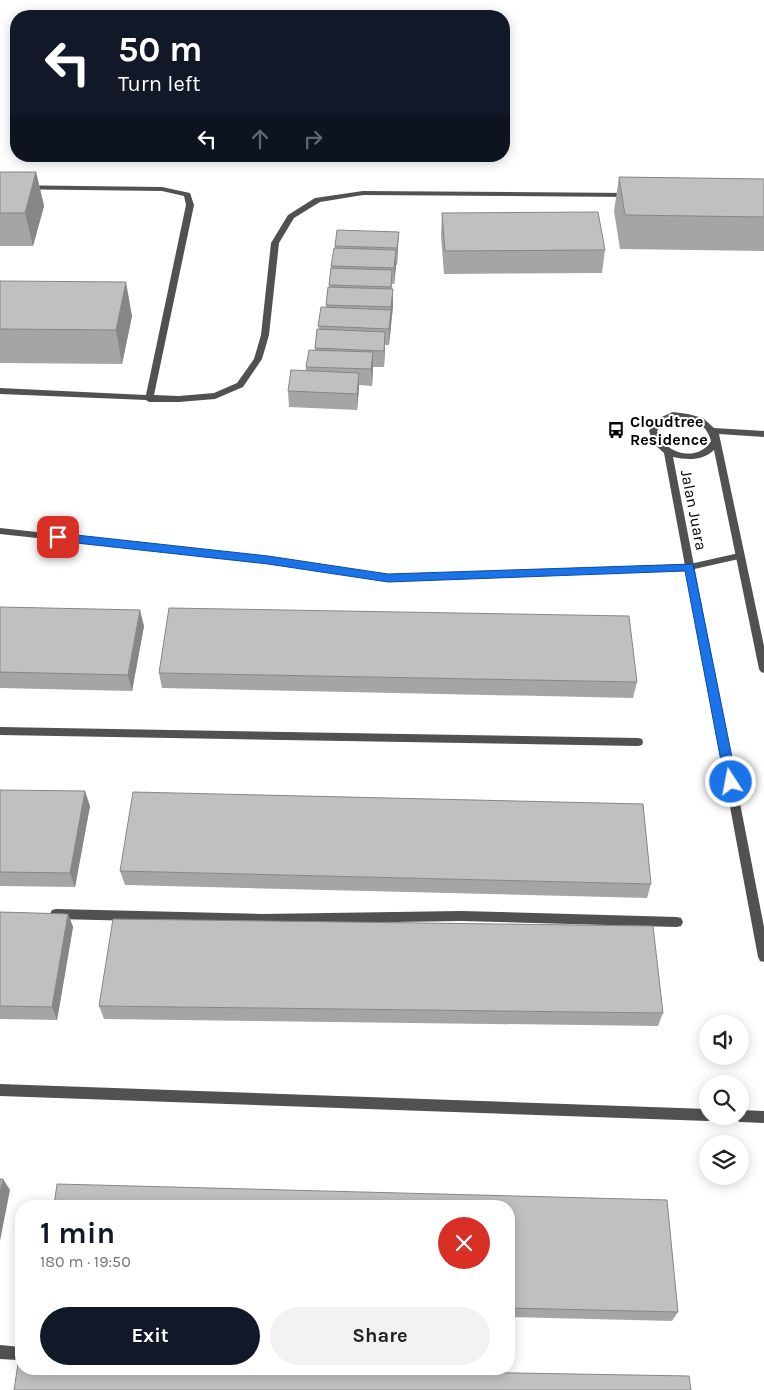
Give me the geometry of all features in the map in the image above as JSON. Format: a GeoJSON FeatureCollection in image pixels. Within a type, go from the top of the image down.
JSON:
{"type":"FeatureCollection","features":[{"type":"Feature","properties":{"kind":"street"},"geometry":{"type":"LineString","coordinates":[[0,187],[162,189],[187,196],[190,205],[149,399]]}},
{"type":"Feature","properties":{"kind":"street"},"geometry":{"type":"LineString","coordinates":[[0,390],[149,399],[179,399],[215,396],[240,385],[258,359],[265,336],[275,243],[291,217],[318,200],[362,193],[637,195]]}},
{"type":"Feature","properties":{"kind":"street"},"geometry":{"type":"LineString","coordinates":[[714,431],[715,441],[709,450],[698,455],[682,456],[668,451],[657,442],[653,431],[660,421],[673,415],[689,416],[705,421],[714,431],[764,669]]}},
{"type":"Feature","properties":{"kind":"street"},"geometry":{"type":"LineString","coordinates":[[714,431],[764,434]]}},
{"type":"Feature","properties":{"kind":"street","name":"Jalan Juara"},"geometry":{"type":"LineString","coordinates":[[668,451],[764,957]]}},
{"type":"Feature","properties":{"kind":"street"},"geometry":{"type":"LineString","coordinates":[[0,531],[268,560],[388,578],[690,567],[739,556]]}},
{"type":"Feature","properties":{"kind":"street"},"geometry":{"type":"LineString","coordinates":[[0,731],[638,742]]}},
{"type":"Feature","properties":{"kind":"street"},"geometry":{"type":"LineString","coordinates":[[44,914],[262,919],[461,916],[677,922]]}},
{"type":"Feature","properties":{"kind":"street"},"geometry":{"type":"LineString","coordinates":[[0,1090],[699,1115]]}},
{"type":"Feature","properties":{"kind":"street"},"geometry":{"type":"LineString","coordinates":[[749,1116],[764,1117]]}},
{"type":"Feature","properties":{"kind":"street"},"geometry":{"type":"LineString","coordinates":[[0,1352],[15,1353]]}},
{"type":"Feature","properties":{"kind":"building"},"geometry":{"type":"Polygon","coordinates":[[[0,172],[36,172],[25,213],[0,213],[0,172]]]}},
{"type":"Feature","properties":{"kind":"building"},"geometry":{"type":"Polygon","coordinates":[[[619,177],[764,179],[764,217],[625,215],[619,177]]]}},
{"type":"Feature","properties":{"kind":"building"},"geometry":{"type":"Polygon","coordinates":[[[598,212],[605,250],[445,251],[442,213],[598,212]]]}},
{"type":"Feature","properties":{"kind":"building"},"geometry":{"type":"Polygon","coordinates":[[[337,230],[399,232],[397,248],[335,246],[337,230]]]}},
{"type":"Feature","properties":{"kind":"building"},"geometry":{"type":"Polygon","coordinates":[[[334,248],[396,250],[394,268],[331,266],[334,248]]]}},
{"type":"Feature","properties":{"kind":"building"},"geometry":{"type":"Polygon","coordinates":[[[331,268],[392,270],[391,287],[329,285],[331,268]]]}},
{"type":"Feature","properties":{"kind":"building"},"geometry":{"type":"Polygon","coordinates":[[[0,281],[126,282],[116,330],[0,329],[0,281]]]}},
{"type":"Feature","properties":{"kind":"building"},"geometry":{"type":"Polygon","coordinates":[[[328,287],[393,289],[391,307],[326,305],[328,287]]]}},
{"type":"Feature","properties":{"kind":"building"},"geometry":{"type":"Polygon","coordinates":[[[321,307],[391,310],[389,329],[318,326],[321,307]]]}},
{"type":"Feature","properties":{"kind":"building"},"geometry":{"type":"Polygon","coordinates":[[[317,329],[385,332],[384,351],[315,348],[317,329]]]}},
{"type":"Feature","properties":{"kind":"building"},"geometry":{"type":"Polygon","coordinates":[[[309,350],[373,352],[371,369],[306,367],[309,350]]]}},
{"type":"Feature","properties":{"kind":"building"},"geometry":{"type":"Polygon","coordinates":[[[291,370],[359,373],[357,394],[288,391],[291,370]]]}},
{"type":"Feature","properties":{"kind":"building"},"geometry":{"type":"Polygon","coordinates":[[[0,607],[140,610],[128,675],[0,672],[0,607]]]}},
{"type":"Feature","properties":{"kind":"building"},"geometry":{"type":"Polygon","coordinates":[[[169,608],[629,616],[637,682],[159,673],[169,608]]]}},
{"type":"Feature","properties":{"kind":"building"},"geometry":{"type":"Polygon","coordinates":[[[0,790],[85,791],[70,873],[0,872],[0,790]]]}},
{"type":"Feature","properties":{"kind":"building"},"geometry":{"type":"Polygon","coordinates":[[[133,792],[643,804],[651,884],[120,871],[133,792]]]}},
{"type":"Feature","properties":{"kind":"building"},"geometry":{"type":"Polygon","coordinates":[[[0,912],[68,914],[52,1007],[0,1006],[0,912]]]}},
{"type":"Feature","properties":{"kind":"building"},"geometry":{"type":"Polygon","coordinates":[[[113,919],[653,926],[663,1013],[99,1006],[113,919]]]}},
{"type":"Feature","properties":{"kind":"building"},"geometry":{"type":"Polygon","coordinates":[[[0,1179],[3,1179],[0,1193],[0,1179]]]}},
{"type":"Feature","properties":{"kind":"building"},"geometry":{"type":"Polygon","coordinates":[[[57,1184],[667,1200],[678,1312],[515,1308],[515,1200],[55,1200],[57,1184]]]}},
{"type":"Feature","properties":{"kind":"building"},"geometry":{"type":"Polygon","coordinates":[[[515,1373],[689,1376],[691,1390],[14,1390],[16,1375],[515,1375],[515,1373]]]}},
{"type":"Feature","properties":{"kind":"place","name":"Cloudtree Residence"},"geometry":{"type":"Point","coordinates":[616,430]}},
{"type":"Feature","properties":{"kind":"route"},"geometry":{"type":"LineString","coordinates":[[58,537],[268,560],[388,578],[690,567],[731,782]]}}]}
